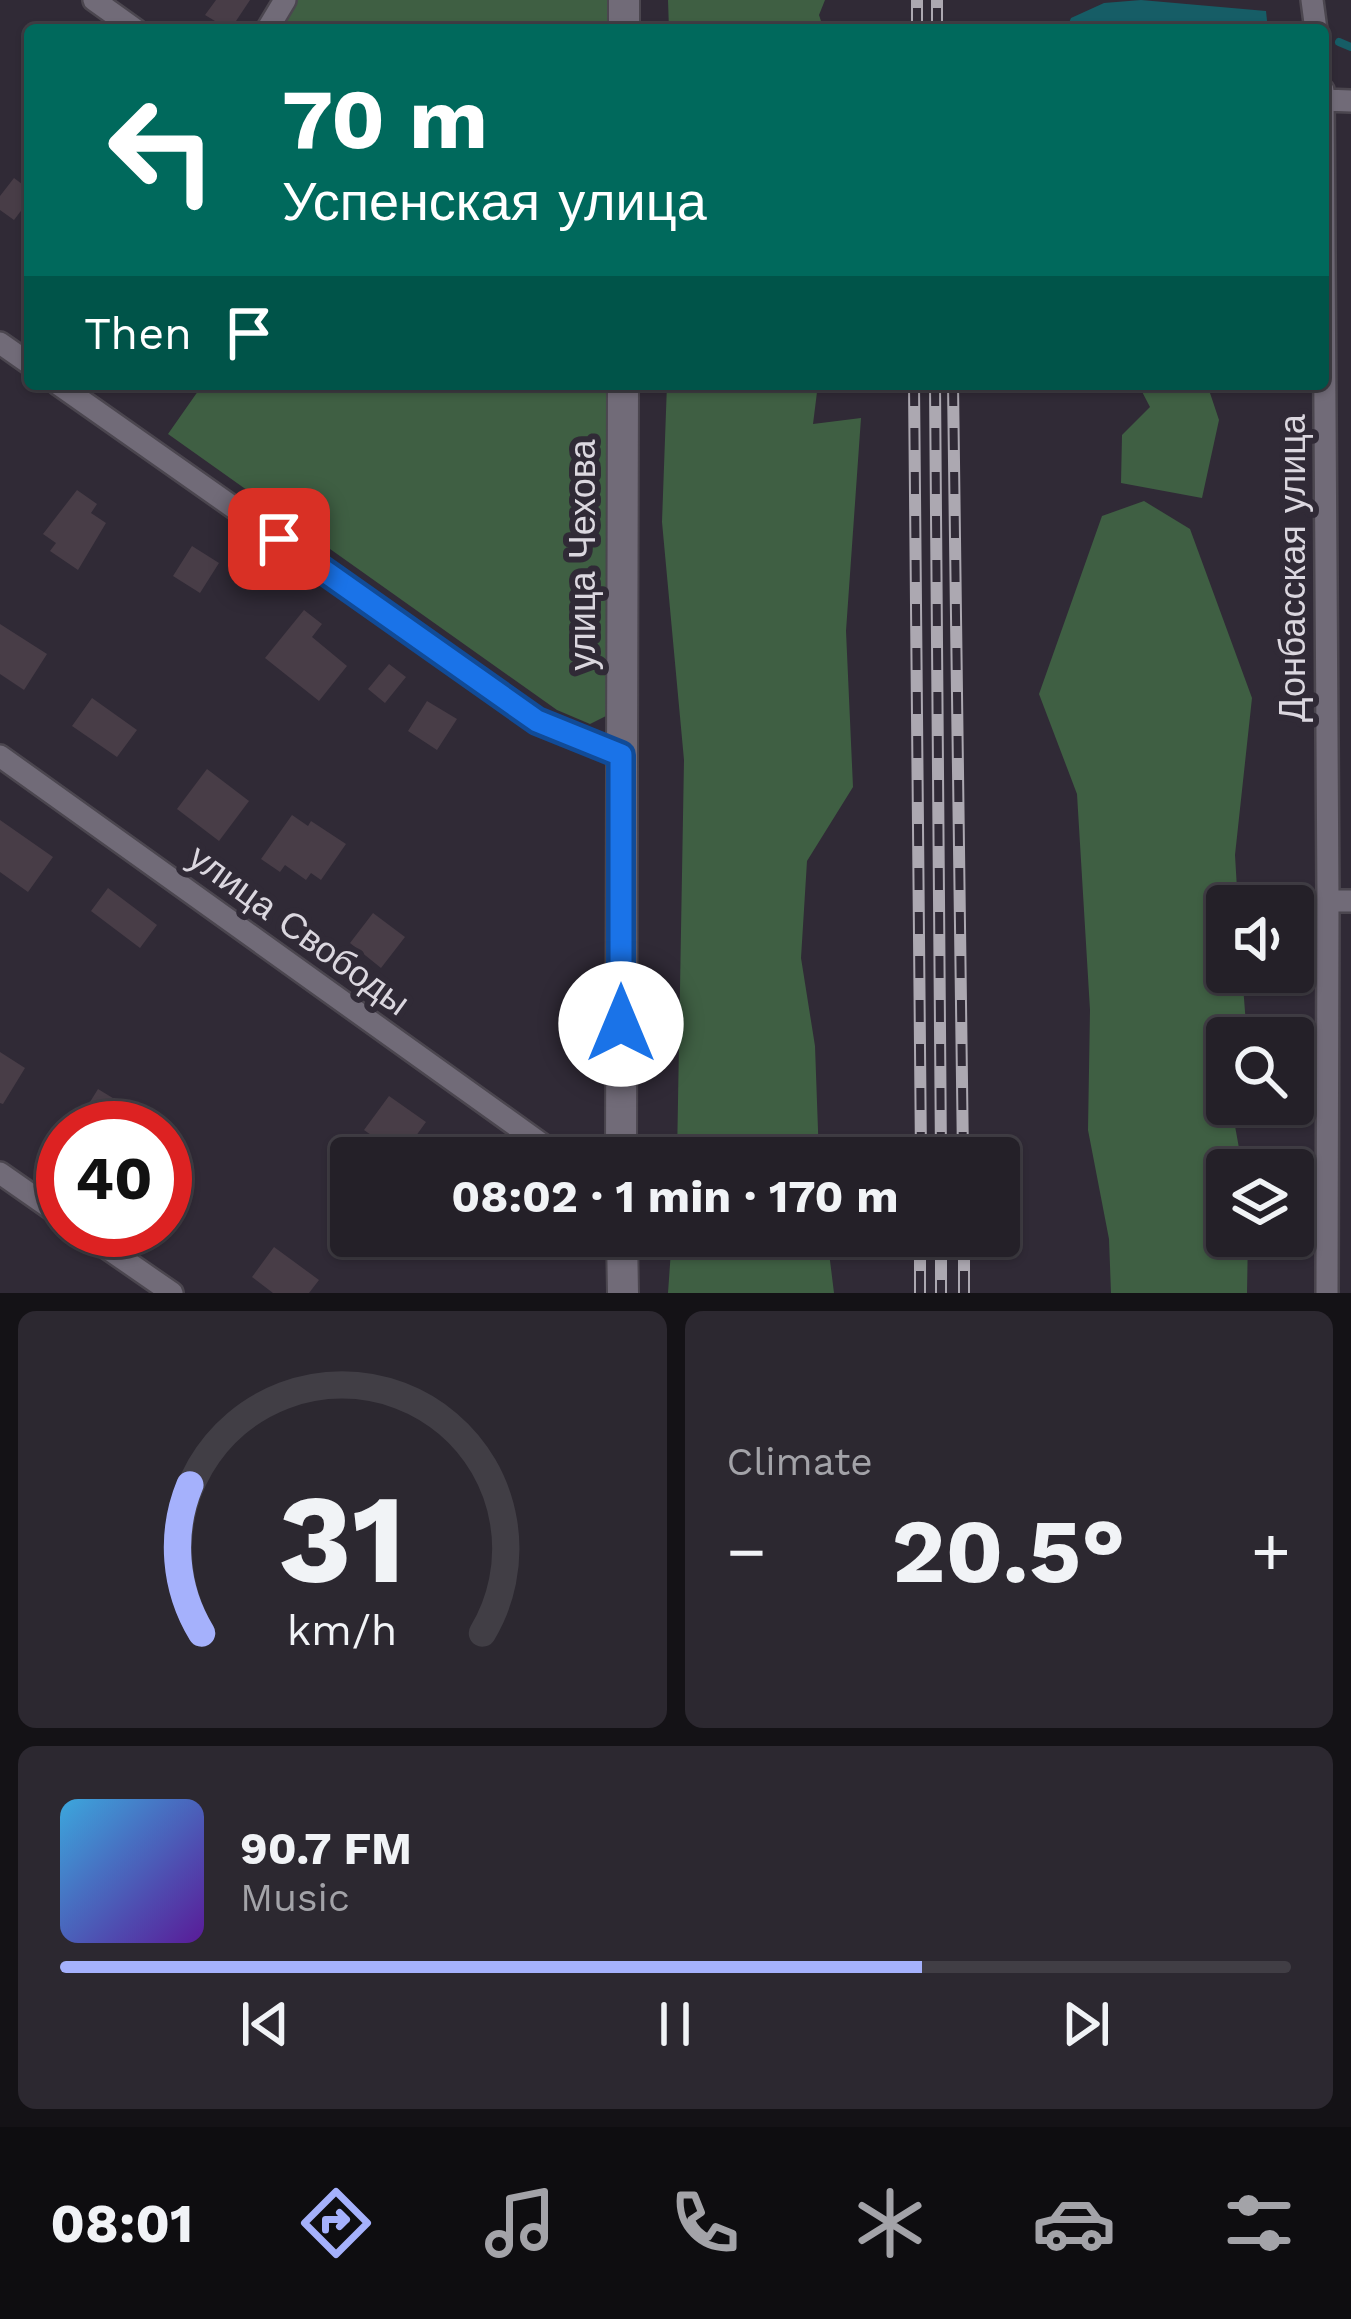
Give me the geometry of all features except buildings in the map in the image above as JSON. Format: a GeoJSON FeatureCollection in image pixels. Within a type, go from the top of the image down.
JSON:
{"type":"FeatureCollection","features":[{"type":"Feature","properties":{"kind":"street"},"geometry":{"type":"LineString","coordinates":[[94,0],[128,24]]}},
{"type":"Feature","properties":{"kind":"street"},"geometry":{"type":"LineString","coordinates":[[67,390],[537,721],[621,755]]}},
{"type":"Feature","properties":{"kind":"street","name":"улица Чехова"},"geometry":{"type":"LineString","coordinates":[[621,1137],[623,390]]}},
{"type":"Feature","properties":{"kind":"street","name":"Донбасская улица"},"geometry":{"type":"LineString","coordinates":[[1325,390],[1328,1293]]}},
{"type":"Feature","properties":{"kind":"street","name":"улица Свободы"},"geometry":{"type":"LineString","coordinates":[[0,755],[532,1137]]}},
{"type":"Feature","properties":{"kind":"street"},"geometry":{"type":"LineString","coordinates":[[1328,901],[1351,901]]}},
{"type":"Feature","properties":{"kind":"street"},"geometry":{"type":"LineString","coordinates":[[0,1173],[36,1198]]}},
{"type":"Feature","properties":{"kind":"street"},"geometry":{"type":"LineString","coordinates":[[120,1257],[172,1293]]}},
{"type":"Feature","properties":{"kind":"street"},"geometry":{"type":"LineString","coordinates":[[622,1257],[622,1293]]}},
{"type":"Feature","properties":{"kind":"green space"},"geometry":{"type":"Polygon","coordinates":[[[297,0],[614,0],[614,24],[283,24],[297,0]]]}},
{"type":"Feature","properties":{"kind":"green space"},"geometry":{"type":"Polygon","coordinates":[[[668,0],[825,0],[819,15],[822,24],[669,24],[668,0]]]}},
{"type":"Feature","properties":{"kind":"green space"},"geometry":{"type":"Polygon","coordinates":[[[199,390],[614,390],[608,715],[590,724],[557,710],[168,434],[199,390]]]}},
{"type":"Feature","properties":{"kind":"green space"},"geometry":{"type":"Polygon","coordinates":[[[667,390],[817,390],[813,424],[861,418],[846,631],[853,787],[807,861],[801,958],[815,1046],[818,1137],[677,1137],[684,760],[662,522],[667,390]]]}},
{"type":"Feature","properties":{"kind":"green space"},"geometry":{"type":"Polygon","coordinates":[[[1141,390],[1209,390],[1219,420],[1202,498],[1121,483],[1122,435],[1150,407],[1141,390]]]}},
{"type":"Feature","properties":{"kind":"green space"},"geometry":{"type":"Polygon","coordinates":[[[1144,501],[1190,529],[1252,698],[1235,855],[1237,885],[1206,885],[1206,993],[1244,993],[1245,1017],[1206,1017],[1206,1125],[1235,1125],[1239,1149],[1206,1149],[1206,1257],[1248,1257],[1247,1293],[1111,1293],[1109,1239],[1088,1130],[1090,1010],[1077,794],[1039,694],[1102,516],[1144,501]]]}},
{"type":"Feature","properties":{"kind":"green space"},"geometry":{"type":"Polygon","coordinates":[[[671,1257],[830,1257],[834,1293],[668,1293],[671,1257]]]}},
{"type":"Feature","properties":{"kind":"water"},"geometry":{"type":"Polygon","coordinates":[[[1141,0],[1266,11],[1267,24],[1068,24],[1071,18],[1104,3],[1141,0]]]}},
{"type":"Feature","properties":{"kind":"waterway"},"geometry":{"type":"LineString","coordinates":[[1339,42],[1351,47]]}},
{"type":"Feature","properties":{"kind":"railway"},"geometry":{"type":"LineString","coordinates":[[917,0],[917,24]]}},
{"type":"Feature","properties":{"kind":"railway"},"geometry":{"type":"LineString","coordinates":[[937,0],[937,24]]}},
{"type":"Feature","properties":{"kind":"railway"},"geometry":{"type":"LineString","coordinates":[[914,390],[921,1137]]}},
{"type":"Feature","properties":{"kind":"railway"},"geometry":{"type":"LineString","coordinates":[[935,390],[941,1137]]}},
{"type":"Feature","properties":{"kind":"railway"},"geometry":{"type":"LineString","coordinates":[[953,390],[963,1137]]}},
{"type":"Feature","properties":{"kind":"railway"},"geometry":{"type":"LineString","coordinates":[[920,1257],[920,1293]]}},
{"type":"Feature","properties":{"kind":"railway"},"geometry":{"type":"LineString","coordinates":[[941,1257],[941,1293]]}},
{"type":"Feature","properties":{"kind":"railway"},"geometry":{"type":"LineString","coordinates":[[964,1257],[964,1293]]}},
{"type":"Feature","properties":{"kind":"route"},"geometry":{"type":"LineString","coordinates":[[279,539],[537,721],[621,755],[621,1024]]}}]}
